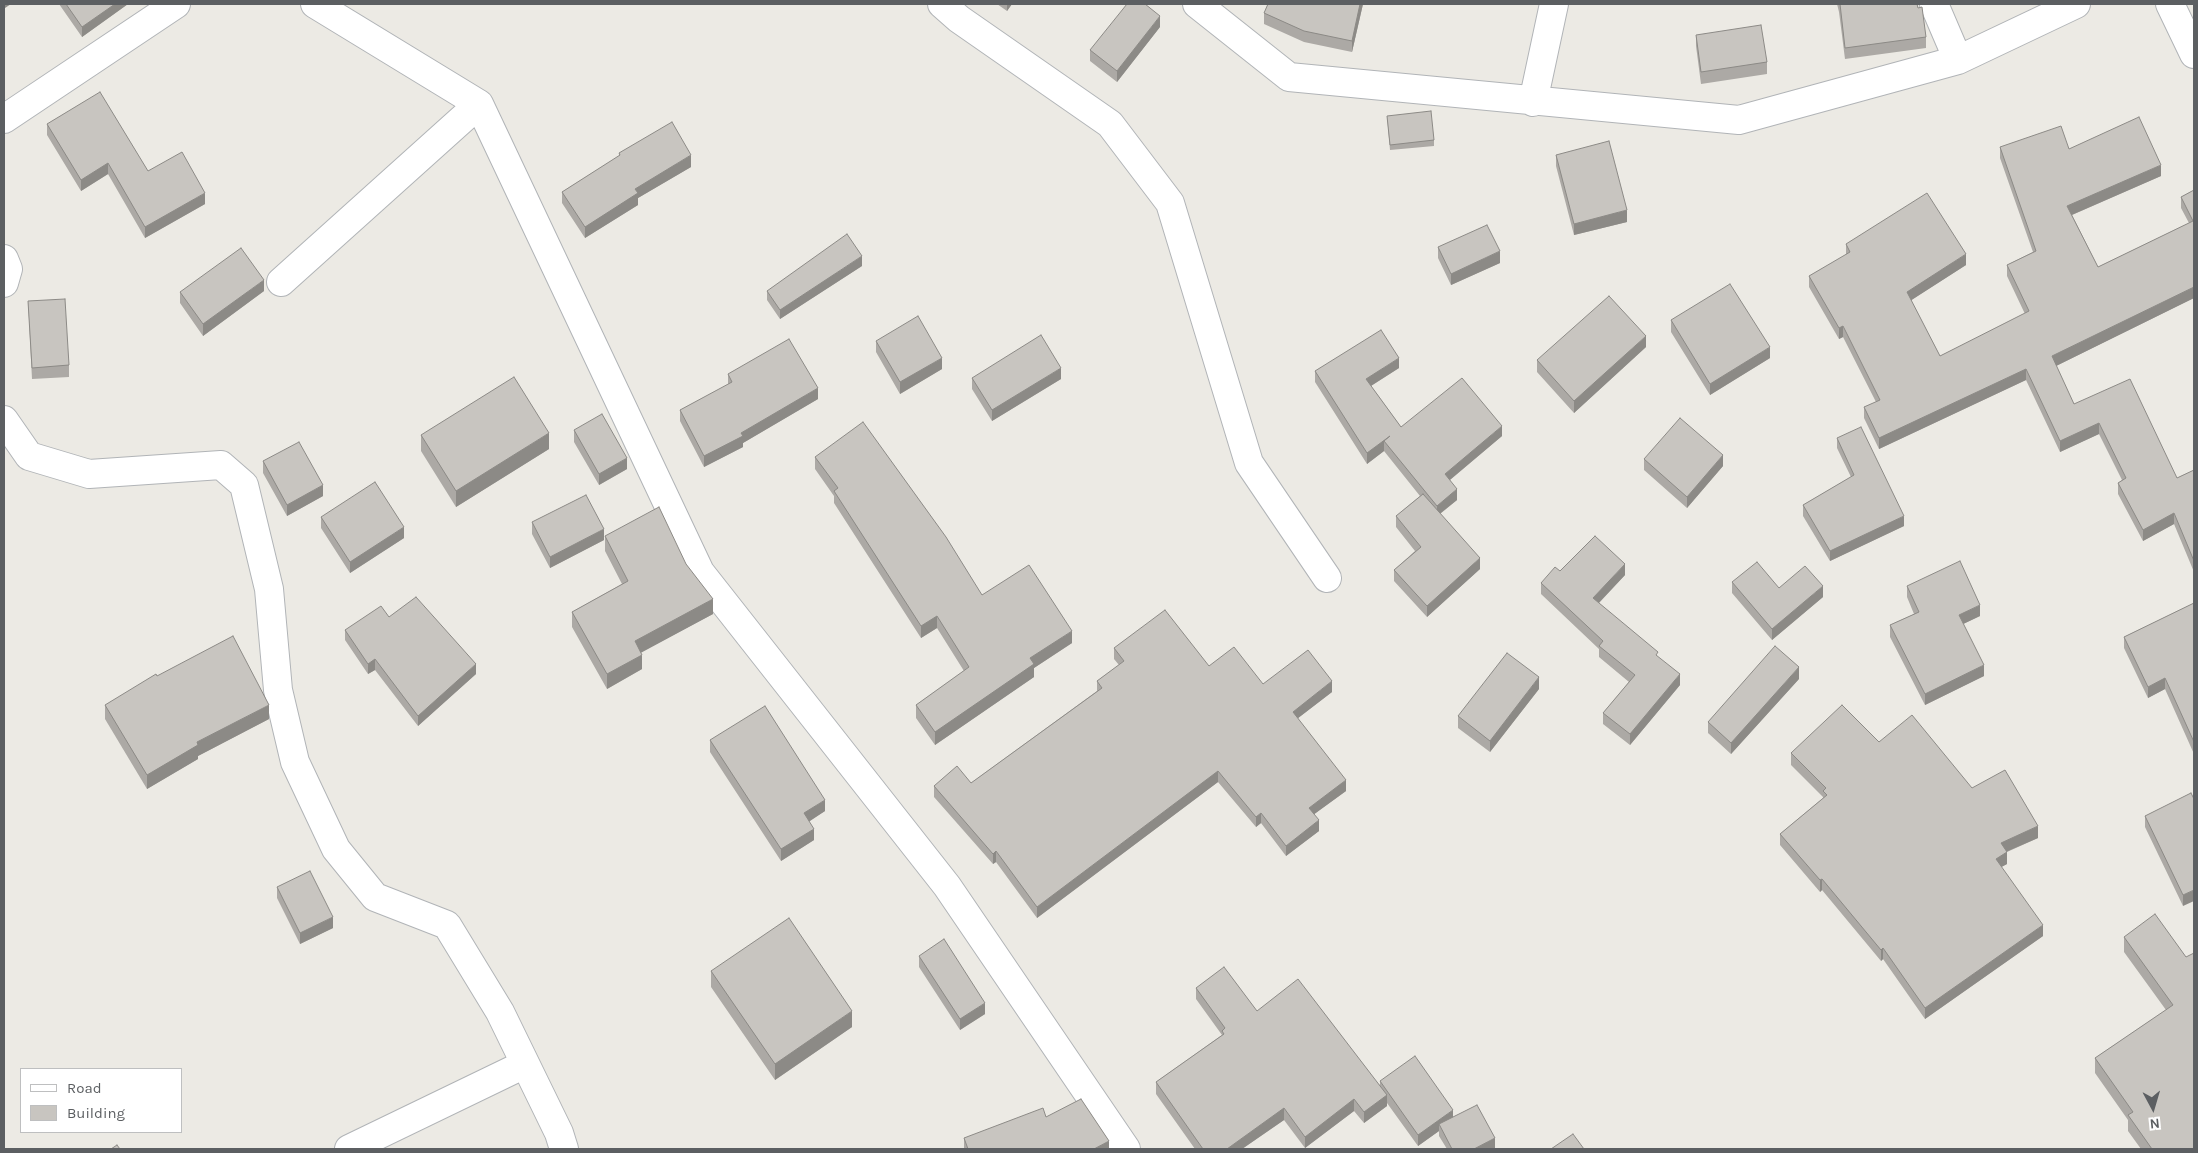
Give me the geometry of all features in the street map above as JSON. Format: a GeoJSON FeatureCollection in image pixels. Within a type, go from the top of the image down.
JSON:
{"type":"FeatureCollection","features":[{"type":"Feature","properties":{"kind":"street"},"geometry":{"type":"LineString","coordinates":[[4,119],[176,4]]}},
{"type":"Feature","properties":{"kind":"street"},"geometry":{"type":"LineString","coordinates":[[315,4],[479,104],[700,572],[947,886],[1126,1149]]}},
{"type":"Feature","properties":{"kind":"street"},"geometry":{"type":"LineString","coordinates":[[942,4],[959,19],[1110,124],[1170,203],[1249,463],[1327,578]]}},
{"type":"Feature","properties":{"kind":"street"},"geometry":{"type":"LineString","coordinates":[[1197,4],[1289,77],[1533,102],[1739,120],[1958,60],[2076,4]]}},
{"type":"Feature","properties":{"kind":"street"},"geometry":{"type":"LineString","coordinates":[[1533,102],[1554,4]]}},
{"type":"Feature","properties":{"kind":"street"},"geometry":{"type":"LineString","coordinates":[[1934,4],[1958,60]]}},
{"type":"Feature","properties":{"kind":"street"},"geometry":{"type":"LineString","coordinates":[[2170,4],[2194,54]]}},
{"type":"Feature","properties":{"kind":"street"},"geometry":{"type":"LineString","coordinates":[[281,282],[479,104]]}},
{"type":"Feature","properties":{"kind":"street"},"geometry":{"type":"LineString","coordinates":[[4,259],[8,269],[4,283]]}},
{"type":"Feature","properties":{"kind":"street"},"geometry":{"type":"LineString","coordinates":[[4,420],[29,456],[89,474],[221,465],[244,485],[269,589],[278,690],[295,762],[336,849],[375,897],[447,925],[500,1012],[560,1133],[564,1149]]}},
{"type":"Feature","properties":{"kind":"street"},"geometry":{"type":"LineString","coordinates":[[349,1149],[525,1064]]}},
{"type":"Feature","properties":{"kind":"building"},"geometry":{"type":"Polygon","coordinates":[[[66,4],[115,4],[82,27],[66,4]]]}},
{"type":"Feature","properties":{"kind":"building"},"geometry":{"type":"Polygon","coordinates":[[[1127,4],[1145,4],[1160,16],[1117,71],[1090,50],[1127,4]]]}},
{"type":"Feature","properties":{"kind":"building"},"geometry":{"type":"Polygon","coordinates":[[[1268,4],[1360,4],[1352,41],[1304,31],[1264,13],[1268,4]]]}},
{"type":"Feature","properties":{"kind":"building"},"geometry":{"type":"Polygon","coordinates":[[[1840,4],[1917,4],[1918,8],[1922,7],[1926,37],[1845,48],[1840,4]]]}},
{"type":"Feature","properties":{"kind":"building"},"geometry":{"type":"Polygon","coordinates":[[[1761,25],[1767,62],[1701,72],[1696,35],[1761,25]]]}},
{"type":"Feature","properties":{"kind":"building"},"geometry":{"type":"Polygon","coordinates":[[[100,92],[148,171],[182,152],[205,193],[145,227],[108,163],[81,180],[47,124],[100,92]]]}},
{"type":"Feature","properties":{"kind":"building"},"geometry":{"type":"Polygon","coordinates":[[[1431,111],[1434,140],[1390,145],[1387,116],[1431,111]]]}},
{"type":"Feature","properties":{"kind":"building"},"geometry":{"type":"Polygon","coordinates":[[[2139,117],[2161,165],[2067,206],[2098,267],[2193,221],[2181,197],[2194,190],[2194,287],[2052,356],[2074,404],[2130,379],[2177,478],[2194,470],[2194,561],[2174,513],[2143,530],[2118,483],[2126,478],[2099,423],[2060,441],[2026,369],[1879,438],[1864,407],[1880,400],[1843,326],[1839,328],[1809,276],[1850,252],[1846,244],[1927,193],[1966,254],[1907,292],[1940,356],[2029,311],[2007,265],[2036,251],[2000,147],[2061,126],[2069,149],[2139,117]]]}},
{"type":"Feature","properties":{"kind":"building"},"geometry":{"type":"Polygon","coordinates":[[[672,122],[691,155],[635,189],[638,193],[585,227],[562,192],[620,155],[619,153],[672,122]]]}},
{"type":"Feature","properties":{"kind":"building"},"geometry":{"type":"Polygon","coordinates":[[[1609,141],[1627,210],[1574,224],[1556,155],[1609,141]]]}},
{"type":"Feature","properties":{"kind":"building"},"geometry":{"type":"Polygon","coordinates":[[[1487,225],[1500,251],[1451,274],[1438,247],[1487,225]]]}},
{"type":"Feature","properties":{"kind":"building"},"geometry":{"type":"Polygon","coordinates":[[[847,234],[862,256],[780,310],[767,291],[847,234]]]}},
{"type":"Feature","properties":{"kind":"building"},"geometry":{"type":"Polygon","coordinates":[[[241,248],[264,280],[203,324],[180,292],[241,248]]]}},
{"type":"Feature","properties":{"kind":"building"},"geometry":{"type":"Polygon","coordinates":[[[1730,284],[1770,347],[1710,384],[1671,320],[1730,284]]]}},
{"type":"Feature","properties":{"kind":"building"},"geometry":{"type":"Polygon","coordinates":[[[1609,296],[1646,336],[1574,401],[1537,360],[1609,296]]]}},
{"type":"Feature","properties":{"kind":"building"},"geometry":{"type":"Polygon","coordinates":[[[65,299],[69,365],[32,368],[28,301],[65,299]]]}},
{"type":"Feature","properties":{"kind":"building"},"geometry":{"type":"Polygon","coordinates":[[[918,316],[942,358],[900,382],[876,341],[918,316]]]}},
{"type":"Feature","properties":{"kind":"building"},"geometry":{"type":"Polygon","coordinates":[[[1381,330],[1399,358],[1366,379],[1401,427],[1462,378],[1502,426],[1445,474],[1457,489],[1437,506],[1384,441],[1390,436],[1367,453],[1315,371],[1381,330]]]}},
{"type":"Feature","properties":{"kind":"building"},"geometry":{"type":"Polygon","coordinates":[[[1041,335],[1061,368],[992,410],[972,378],[1041,335]]]}},
{"type":"Feature","properties":{"kind":"building"},"geometry":{"type":"Polygon","coordinates":[[[789,339],[818,388],[741,433],[743,436],[704,456],[680,410],[732,382],[728,374],[789,339]]]}},
{"type":"Feature","properties":{"kind":"building"},"geometry":{"type":"Polygon","coordinates":[[[514,377],[549,433],[456,491],[421,435],[514,377]]]}},
{"type":"Feature","properties":{"kind":"building"},"geometry":{"type":"Polygon","coordinates":[[[602,414],[627,458],[599,474],[574,430],[602,414]]]}},
{"type":"Feature","properties":{"kind":"building"},"geometry":{"type":"Polygon","coordinates":[[[1680,418],[1723,455],[1687,497],[1644,459],[1680,418]]]}},
{"type":"Feature","properties":{"kind":"building"},"geometry":{"type":"Polygon","coordinates":[[[863,422],[946,537],[982,595],[1029,565],[1072,631],[1030,658],[1034,664],[935,732],[916,705],[969,667],[937,616],[921,626],[834,491],[838,488],[815,457],[863,422]]]}},
{"type":"Feature","properties":{"kind":"building"},"geometry":{"type":"Polygon","coordinates":[[[1861,427],[1904,516],[1830,551],[1803,505],[1854,475],[1837,438],[1861,427]]]}},
{"type":"Feature","properties":{"kind":"building"},"geometry":{"type":"Polygon","coordinates":[[[299,442],[323,485],[287,505],[263,461],[299,442]]]}},
{"type":"Feature","properties":{"kind":"building"},"geometry":{"type":"Polygon","coordinates":[[[375,482],[404,527],[350,562],[321,517],[375,482]]]}},
{"type":"Feature","properties":{"kind":"building"},"geometry":{"type":"Polygon","coordinates":[[[1423,494],[1480,558],[1427,606],[1394,570],[1421,547],[1396,516],[1423,494]]]}},
{"type":"Feature","properties":{"kind":"building"},"geometry":{"type":"Polygon","coordinates":[[[586,495],[604,529],[550,557],[532,522],[586,495]]]}},
{"type":"Feature","properties":{"kind":"building"},"geometry":{"type":"Polygon","coordinates":[[[659,507],[686,564],[713,599],[635,641],[642,655],[607,674],[572,612],[628,581],[605,536],[659,507]]]}},
{"type":"Feature","properties":{"kind":"building"},"geometry":{"type":"Polygon","coordinates":[[[1595,536],[1625,564],[1593,598],[1658,652],[1656,655],[1680,674],[1630,734],[1603,713],[1635,675],[1599,646],[1603,641],[1541,583],[1555,567],[1560,571],[1595,536]]]}},
{"type":"Feature","properties":{"kind":"building"},"geometry":{"type":"Polygon","coordinates":[[[1960,561],[1980,605],[1959,615],[1984,665],[1925,694],[1890,625],[1919,612],[1907,586],[1960,561]]]}},
{"type":"Feature","properties":{"kind":"building"},"geometry":{"type":"Polygon","coordinates":[[[1757,562],[1779,588],[1805,566],[1823,586],[1772,629],[1732,582],[1757,562]]]}},
{"type":"Feature","properties":{"kind":"building"},"geometry":{"type":"Polygon","coordinates":[[[416,597],[476,664],[418,716],[375,659],[368,664],[345,630],[381,606],[389,617],[416,597]]]}},
{"type":"Feature","properties":{"kind":"building"},"geometry":{"type":"Polygon","coordinates":[[[2194,603],[2194,742],[2165,678],[2148,687],[2124,637],[2194,603]]]}},
{"type":"Feature","properties":{"kind":"building"},"geometry":{"type":"Polygon","coordinates":[[[1165,610],[1209,666],[1234,647],[1263,684],[1308,650],[1332,681],[1293,712],[1346,780],[1309,808],[1319,820],[1286,846],[1261,813],[1256,817],[1218,771],[1037,907],[996,851],[993,854],[934,786],[957,766],[971,783],[1102,688],[1097,681],[1124,661],[1114,648],[1165,610]]]}},
{"type":"Feature","properties":{"kind":"building"},"geometry":{"type":"Polygon","coordinates":[[[233,636],[269,705],[197,742],[198,745],[147,775],[105,705],[156,674],[157,676],[233,636]]]}},
{"type":"Feature","properties":{"kind":"building"},"geometry":{"type":"Polygon","coordinates":[[[1775,646],[1799,667],[1731,743],[1708,722],[1775,646]]]}},
{"type":"Feature","properties":{"kind":"building"},"geometry":{"type":"Polygon","coordinates":[[[1507,653],[1539,677],[1490,741],[1458,716],[1507,653]]]}},
{"type":"Feature","properties":{"kind":"building"},"geometry":{"type":"Polygon","coordinates":[[[1842,705],[1879,742],[1912,715],[1972,788],[2005,770],[2038,826],[2001,843],[2007,852],[1996,859],[2043,925],[1925,1008],[1883,948],[1881,950],[1822,879],[1820,880],[1780,834],[1827,795],[1823,791],[1826,788],[1791,753],[1842,705]]]}},
{"type":"Feature","properties":{"kind":"building"},"geometry":{"type":"Polygon","coordinates":[[[765,706],[825,800],[804,813],[814,829],[781,849],[710,740],[765,706]]]}},
{"type":"Feature","properties":{"kind":"building"},"geometry":{"type":"Polygon","coordinates":[[[2191,793],[2194,799],[2194,890],[2183,895],[2145,816],[2191,793]]]}},
{"type":"Feature","properties":{"kind":"building"},"geometry":{"type":"Polygon","coordinates":[[[310,871],[333,917],[300,933],[277,887],[310,871]]]}},
{"type":"Feature","properties":{"kind":"building"},"geometry":{"type":"Polygon","coordinates":[[[2155,914],[2186,957],[2194,953],[2194,1149],[2152,1149],[2128,1115],[2133,1112],[2095,1058],[2173,1005],[2124,937],[2155,914]]]}},
{"type":"Feature","properties":{"kind":"building"},"geometry":{"type":"Polygon","coordinates":[[[789,918],[852,1011],[775,1064],[711,971],[789,918]]]}},
{"type":"Feature","properties":{"kind":"building"},"geometry":{"type":"Polygon","coordinates":[[[944,939],[985,1003],[960,1019],[919,956],[944,939]]]}},
{"type":"Feature","properties":{"kind":"building"},"geometry":{"type":"Polygon","coordinates":[[[1224,967],[1257,1011],[1298,979],[1387,1095],[1364,1112],[1354,1099],[1305,1137],[1284,1108],[1227,1149],[1203,1149],[1156,1082],[1224,1034],[1222,1031],[1225,1028],[1196,988],[1224,967]]]}},
{"type":"Feature","properties":{"kind":"building"},"geometry":{"type":"Polygon","coordinates":[[[1415,1056],[1453,1110],[1418,1135],[1380,1081],[1415,1056]]]}},
{"type":"Feature","properties":{"kind":"building"},"geometry":{"type":"Polygon","coordinates":[[[1081,1099],[1109,1141],[1094,1149],[968,1149],[964,1138],[1043,1108],[1046,1117],[1081,1099]]]}},
{"type":"Feature","properties":{"kind":"building"},"geometry":{"type":"Polygon","coordinates":[[[1477,1105],[1495,1138],[1474,1149],[1452,1149],[1439,1124],[1477,1105]]]}},
{"type":"Feature","properties":{"kind":"building"},"geometry":{"type":"Polygon","coordinates":[[[1573,1134],[1584,1149],[1551,1149],[1573,1134]]]}},
{"type":"Feature","properties":{"kind":"building"},"geometry":{"type":"Polygon","coordinates":[[[117,1145],[120,1149],[111,1149],[117,1145]]]}}]}
